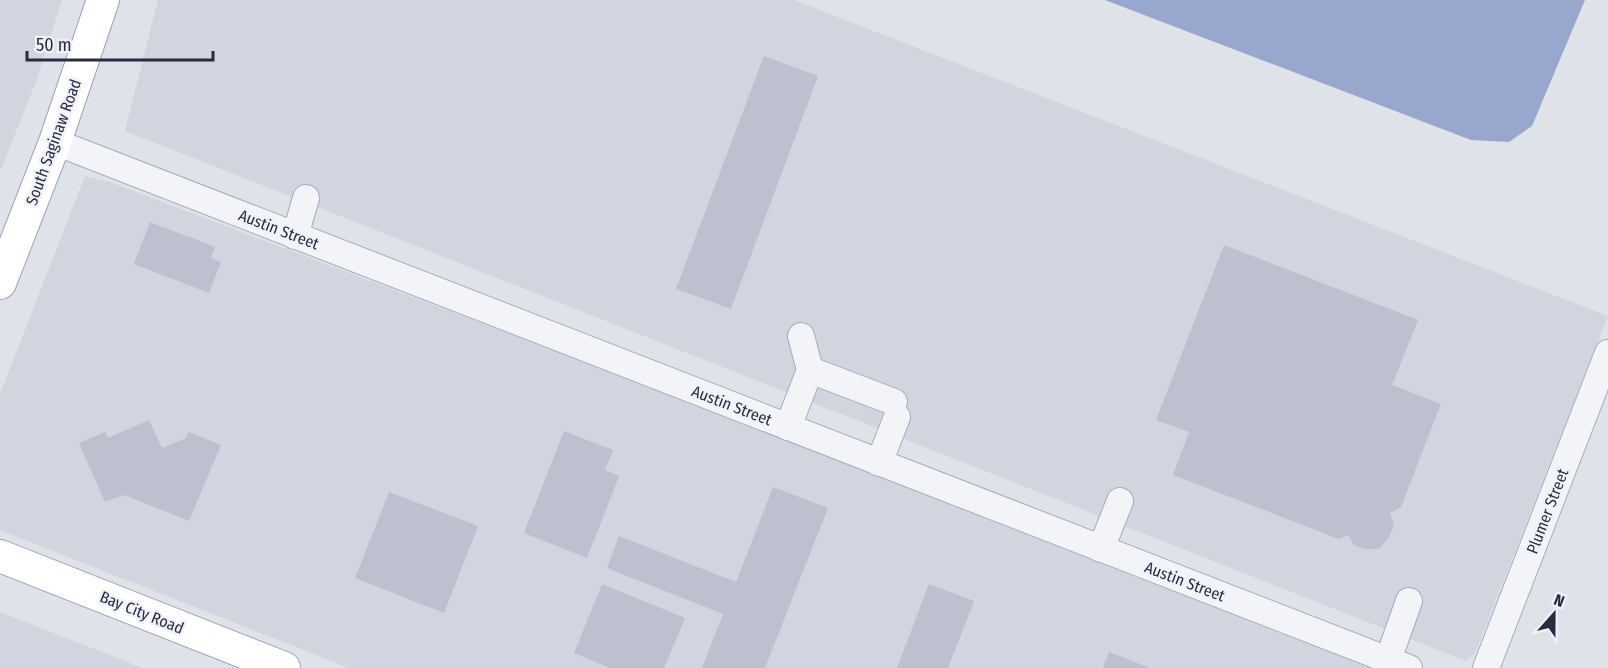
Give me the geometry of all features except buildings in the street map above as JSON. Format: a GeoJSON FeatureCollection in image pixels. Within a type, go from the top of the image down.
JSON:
{"type":"FeatureCollection","features":[{"type":"Feature","properties":{"kind":"main road","name":"South Saginaw Road"},"geometry":{"type":"LineString","coordinates":[[0,282],[55,142],[103,0]]}},
{"type":"Feature","properties":{"kind":"main road","name":"Bay City Road"},"geometry":{"type":"LineString","coordinates":[[0,556],[284,668]]}},
{"type":"Feature","properties":{"kind":"street","name":"Austin Street"},"geometry":{"type":"LineString","coordinates":[[55,142],[1398,664]]}},
{"type":"Feature","properties":{"kind":"street"},"geometry":{"type":"LineString","coordinates":[[295,236],[306,198]]}},
{"type":"Feature","properties":{"kind":"street"},"geometry":{"type":"LineString","coordinates":[[788,427],[810,370],[801,336]]}},
{"type":"Feature","properties":{"kind":"street","name":"Plumer Street"},"geometry":{"type":"LineString","coordinates":[[1486,668],[1608,353]]}},
{"type":"Feature","properties":{"kind":"street"},"geometry":{"type":"LineString","coordinates":[[810,370],[895,410],[879,463]]}},
{"type":"Feature","properties":{"kind":"street"},"geometry":{"type":"LineString","coordinates":[[1101,549],[1120,501]]}},
{"type":"Feature","properties":{"kind":"street"},"geometry":{"type":"LineString","coordinates":[[1398,664],[1409,602]]}},
{"type":"Feature","properties":{"kind":"shaded area"},"geometry":{"type":"Polygon","coordinates":[[[0,0],[62,0],[37,79],[0,172],[0,0]]]}},
{"type":"Feature","properties":{"kind":"shaded area"},"geometry":{"type":"Polygon","coordinates":[[[158,0],[794,0],[1608,316],[1475,653],[1466,661],[125,131],[158,0]]]}},
{"type":"Feature","properties":{"kind":"shaded area"},"geometry":{"type":"Polygon","coordinates":[[[85,176],[110,182],[581,361],[1370,668],[349,668],[0,530],[0,394],[85,176]]]}},
{"type":"Feature","properties":{"kind":"shaded area"},"geometry":{"type":"Polygon","coordinates":[[[0,612],[143,668],[0,668],[0,612]]]}},
{"type":"Feature","properties":{"kind":"water"},"geometry":{"type":"Polygon","coordinates":[[[1105,0],[1585,0],[1532,126],[1509,142],[1471,140],[1105,0]]]}}]}
